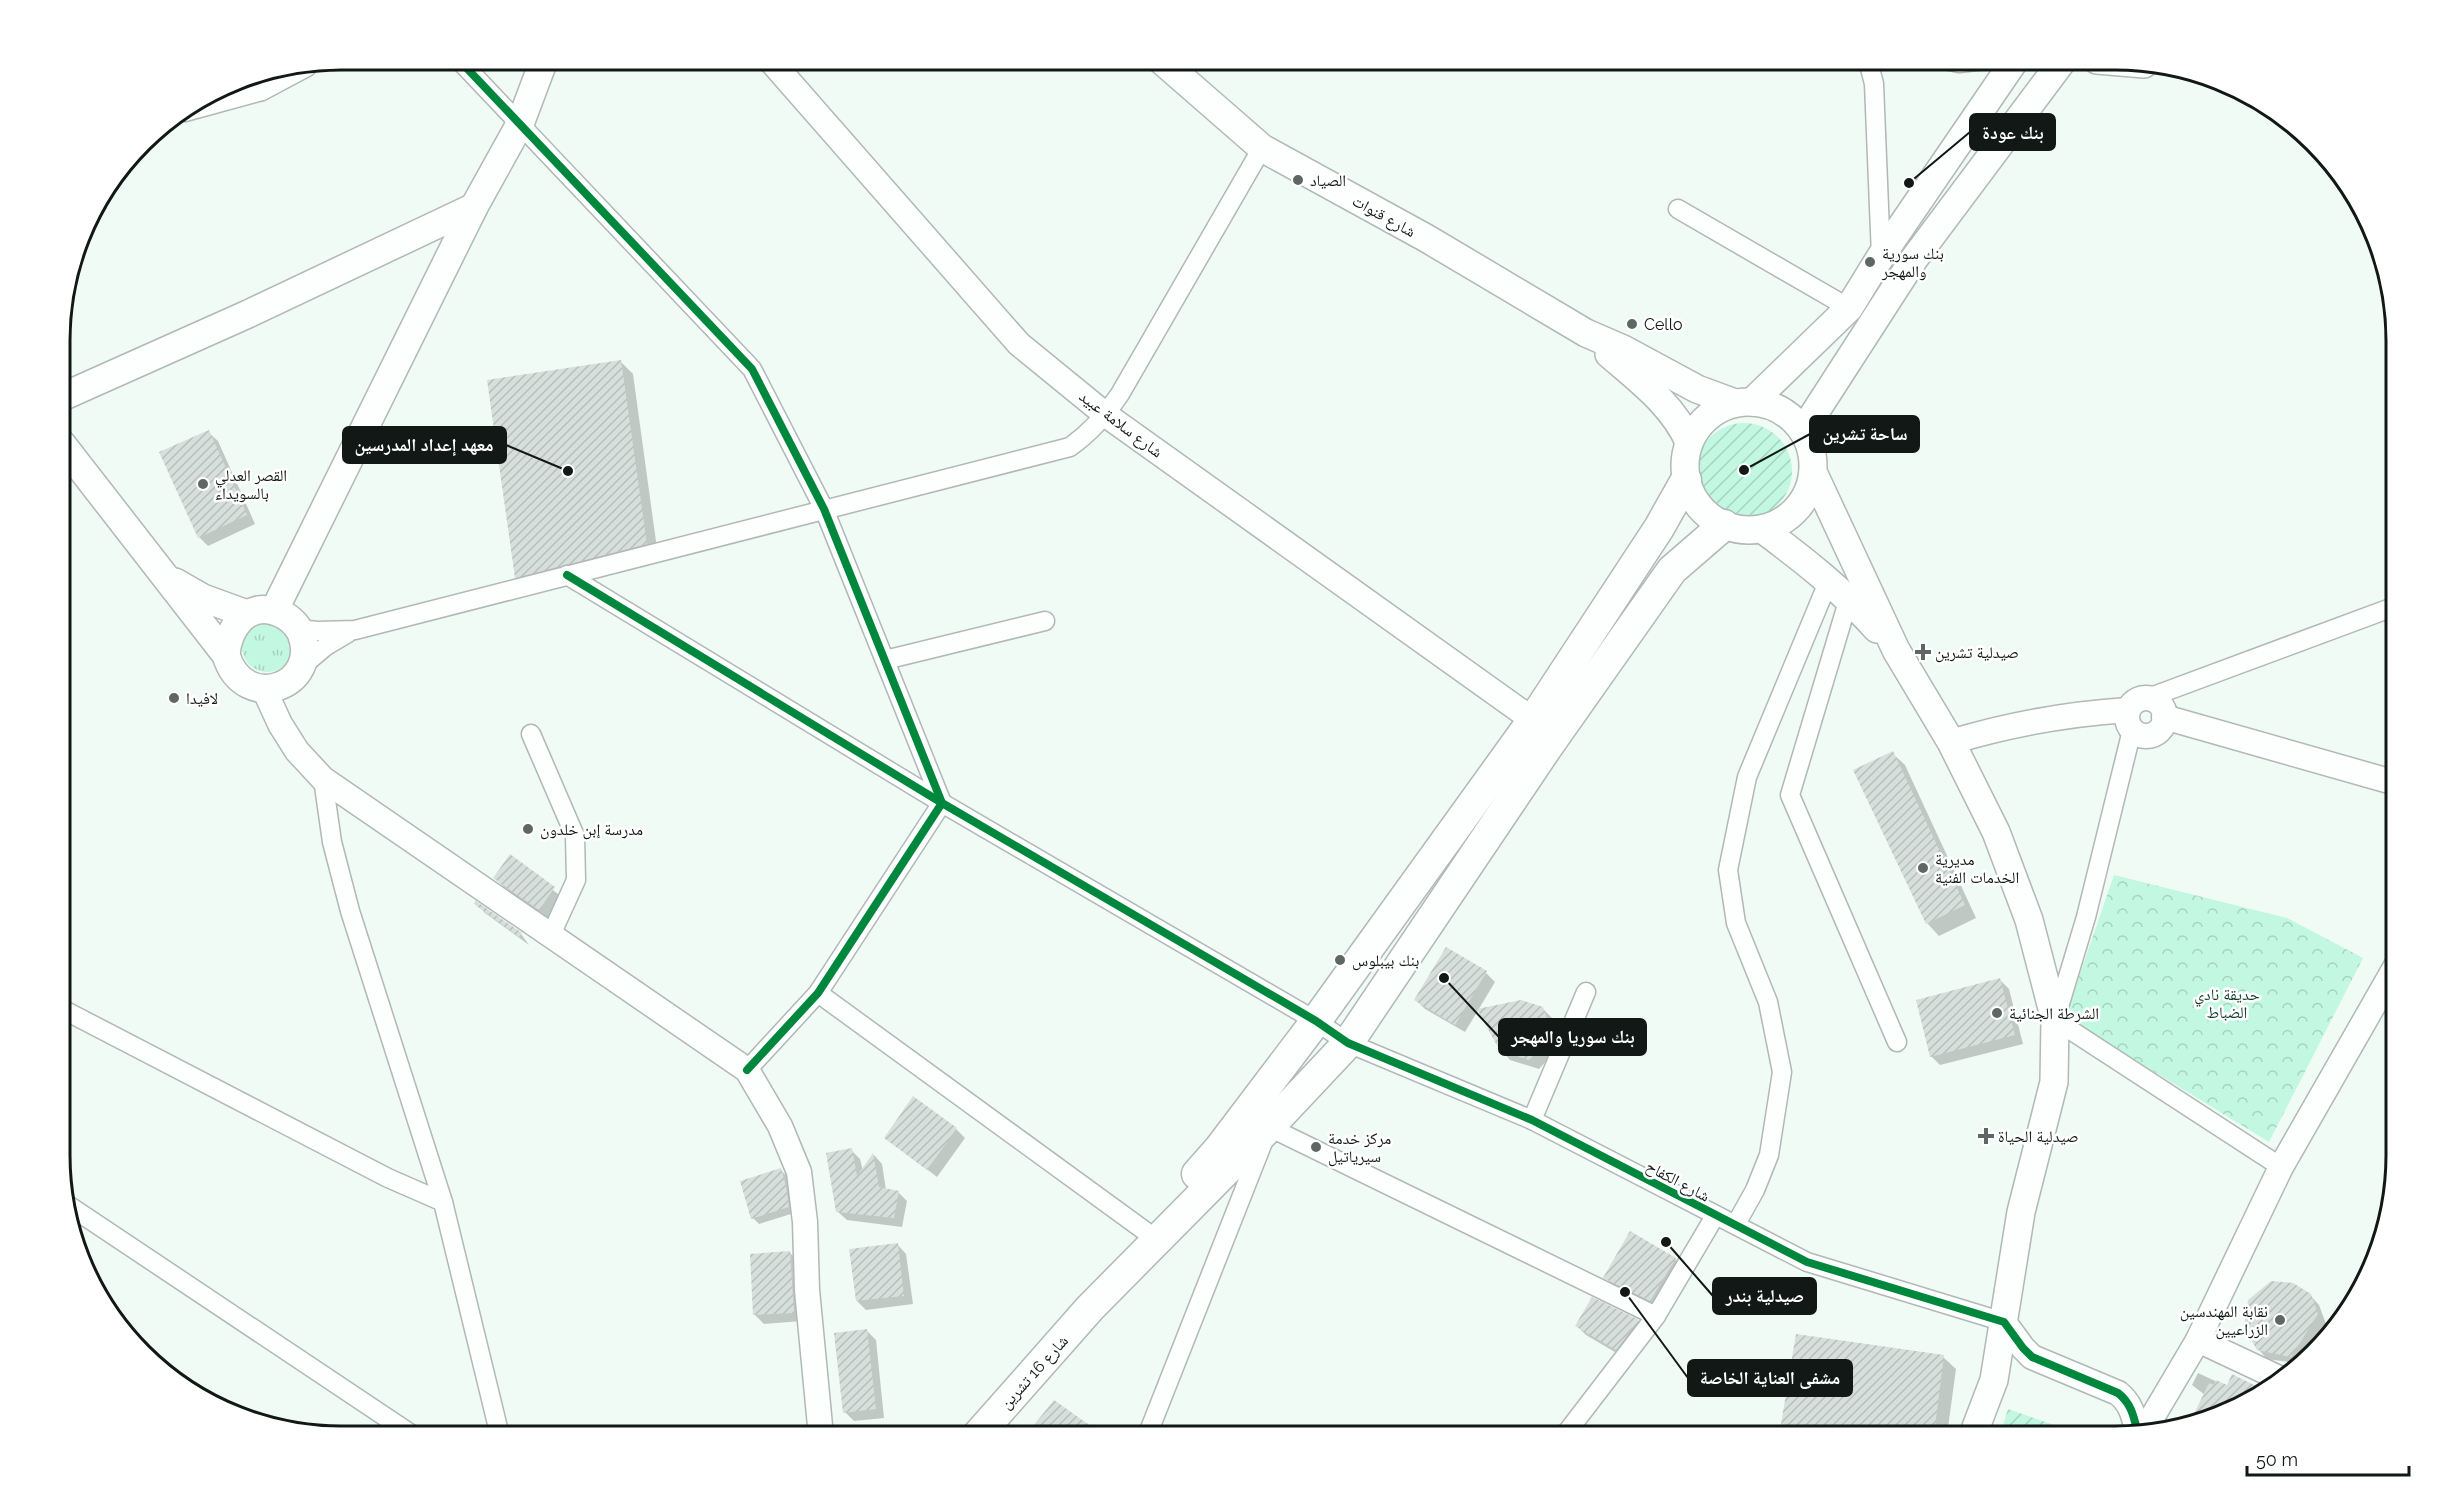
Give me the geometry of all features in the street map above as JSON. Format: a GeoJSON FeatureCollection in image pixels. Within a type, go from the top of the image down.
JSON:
{"type":"FeatureCollection","features":[{"type":"Feature","properties":{"kind":"main road"},"geometry":{"type":"LineString","coordinates":[[274,611],[474,207],[520,124],[539,70]]}},
{"type":"Feature","properties":{"kind":"main road","name":"شارع قنوات"},"geometry":{"type":"LineString","coordinates":[[1172,70],[1262,148],[1425,238],[1586,333],[1623,349],[1697,389],[1743,403]]}},
{"type":"Feature","properties":{"kind":"main road"},"geometry":{"type":"LineString","coordinates":[[1743,403],[1849,308],[1998,70]]}},
{"type":"Feature","properties":{"kind":"main road"},"geometry":{"type":"LineString","coordinates":[[1803,431],[1914,259],[2056,70]]}},
{"type":"Feature","properties":{"kind":"main road"},"geometry":{"type":"LineString","coordinates":[[70,393],[248,314],[474,207]]}},
{"type":"Feature","properties":{"kind":"main road"},"geometry":{"type":"LineString","coordinates":[[1849,308],[1864,335]]}},
{"type":"Feature","properties":{"kind":"main road"},"geometry":{"type":"LineString","coordinates":[[1586,333],[1663,401],[1682,426],[1689,442]]}},
{"type":"Feature","properties":{"kind":"main road"},"geometry":{"type":"LineString","coordinates":[[1743,403],[1772,406],[1789,416],[1803,431],[1813,458],[1813,472],[1809,488],[1802,502],[1791,515],[1777,524],[1749,531],[1724,525],[1706,514],[1694,499],[1686,480],[1685,461],[1689,442],[1707,417],[1720,409],[1743,403]]}},
{"type":"Feature","properties":{"kind":"main road"},"geometry":{"type":"LineString","coordinates":[[70,454],[226,655]]}},
{"type":"Feature","properties":{"kind":"main road"},"geometry":{"type":"LineString","coordinates":[[1813,472],[1896,650],[1951,742],[1996,832],[2029,920],[2055,1020],[2054,1082],[2021,1212],[1994,1380],[1977,1426]]}},
{"type":"Feature","properties":{"kind":"main road"},"geometry":{"type":"LineString","coordinates":[[1090,1308],[1144,1231],[1219,1149],[1316,1021],[1533,720],[1659,528],[1686,480]]}},
{"type":"Feature","properties":{"kind":"main road"},"geometry":{"type":"LineString","coordinates":[[1090,1308],[1269,1127],[1348,1043],[1548,746],[1672,570],[1724,525]]}},
{"type":"Feature","properties":{"kind":"main road"},"geometry":{"type":"LineString","coordinates":[[1762,529],[1849,598],[1896,650]]}},
{"type":"Feature","properties":{"kind":"main road"},"geometry":{"type":"LineString","coordinates":[[162,574],[203,598],[247,614]]}},
{"type":"Feature","properties":{"kind":"main road"},"geometry":{"type":"LineString","coordinates":[[256,611],[274,611],[292,621],[299,628],[304,641],[304,655],[300,668],[285,684],[264,689],[250,686],[238,679],[230,668],[226,655],[227,639],[235,624],[247,614],[256,611]]}},
{"type":"Feature","properties":{"kind":"main road","name":"شارع 16 تشرين"},"geometry":{"type":"LineString","coordinates":[[985,1426],[1090,1308]]}},
{"type":"Feature","properties":{"kind":"street"},"geometry":{"type":"LineString","coordinates":[[469,70],[752,369],[824,509],[942,803],[818,993],[747,1070]]}},
{"type":"Feature","properties":{"kind":"street","name":"شارع سلامة عبيد"},"geometry":{"type":"LineString","coordinates":[[779,70],[1019,344],[1106,415],[1533,720]]}},
{"type":"Feature","properties":{"kind":"street"},"geometry":{"type":"LineString","coordinates":[[1871,70],[1875,84],[1881,256]]}},
{"type":"Feature","properties":{"kind":"street"},"geometry":{"type":"LineString","coordinates":[[1875,84],[1879,70]]}},
{"type":"Feature","properties":{"kind":"street"},"geometry":{"type":"LineString","coordinates":[[209,106],[262,91],[291,76]]}},
{"type":"Feature","properties":{"kind":"street"},"geometry":{"type":"LineString","coordinates":[[253,86],[262,91]]}},
{"type":"Feature","properties":{"kind":"street"},"geometry":{"type":"LineString","coordinates":[[299,628],[317,632],[355,630],[1070,447],[1087,435],[1106,415],[1126,384],[1262,148]]}},
{"type":"Feature","properties":{"kind":"street"},"geometry":{"type":"LineString","coordinates":[[1678,208],[1849,308]]}},
{"type":"Feature","properties":{"kind":"street","name":"شارع الكفاح"},"geometry":{"type":"LineString","coordinates":[[567,575],[942,803],[1316,1021],[1348,1043],[1532,1120],[1807,1262],[2004,1322]]}},
{"type":"Feature","properties":{"kind":"street"},"geometry":{"type":"LineString","coordinates":[[1736,1224],[1755,1190],[1769,1155],[1782,1072],[1768,1002],[1736,923],[1728,870],[1747,777],[1829,580]]}},
{"type":"Feature","properties":{"kind":"street"},"geometry":{"type":"LineString","coordinates":[[1849,598],[1790,795],[1897,1042]]}},
{"type":"Feature","properties":{"kind":"street"},"geometry":{"type":"LineString","coordinates":[[2136,713],[2386,610]]}},
{"type":"Feature","properties":{"kind":"street"},"geometry":{"type":"LineString","coordinates":[[885,660],[1045,621]]}},
{"type":"Feature","properties":{"kind":"street"},"geometry":{"type":"LineString","coordinates":[[300,668],[326,646],[355,630]]}},
{"type":"Feature","properties":{"kind":"street"},"geometry":{"type":"LineString","coordinates":[[264,689],[280,724],[297,751],[323,779],[550,937],[747,1070],[780,1125],[799,1172],[805,1222],[807,1290],[820,1426]]}},
{"type":"Feature","properties":{"kind":"street"},"geometry":{"type":"LineString","coordinates":[[1951,742],[2038,719],[2083,712],[2136,713],[2162,707],[2164,717],[2161,728],[2152,735],[2141,735],[2136,713]]}},
{"type":"Feature","properties":{"kind":"street"},"geometry":{"type":"LineString","coordinates":[[2136,713],[2086,917],[2055,1020],[2281,1167]]}},
{"type":"Feature","properties":{"kind":"street"},"geometry":{"type":"LineString","coordinates":[[2164,717],[2386,780]]}},
{"type":"Feature","properties":{"kind":"street"},"geometry":{"type":"LineString","coordinates":[[531,734],[575,836],[576,879],[550,937]]}},
{"type":"Feature","properties":{"kind":"street"},"geometry":{"type":"LineString","coordinates":[[323,779],[332,842],[350,911],[443,1203],[498,1426]]}},
{"type":"Feature","properties":{"kind":"street"},"geometry":{"type":"LineString","coordinates":[[2146,1424],[2198,1340],[2281,1167],[2386,983]]}},
{"type":"Feature","properties":{"kind":"street"},"geometry":{"type":"LineString","coordinates":[[1532,1120],[1586,992]]}},
{"type":"Feature","properties":{"kind":"street"},"geometry":{"type":"LineString","coordinates":[[818,993],[1144,1231]]}},
{"type":"Feature","properties":{"kind":"street"},"geometry":{"type":"LineString","coordinates":[[70,1013],[388,1179],[443,1203]]}},
{"type":"Feature","properties":{"kind":"street"},"geometry":{"type":"LineString","coordinates":[[1151,1426],[1269,1127],[1656,1316]]}},
{"type":"Feature","properties":{"kind":"street"},"geometry":{"type":"LineString","coordinates":[[77,1211],[399,1426]]}},
{"type":"Feature","properties":{"kind":"street"},"geometry":{"type":"LineString","coordinates":[[1572,1426],[1656,1316],[1715,1216]]}},
{"type":"Feature","properties":{"kind":"street"},"geometry":{"type":"LineString","coordinates":[[2004,1322],[2032,1357],[2118,1393],[2126,1399],[2132,1408],[2137,1425]]}},
{"type":"Feature","properties":{"kind":"street"},"geometry":{"type":"LineString","coordinates":[[2198,1340],[2272,1375]]}},
{"type":"Feature","properties":{"kind":"green space"},"geometry":{"type":"Polygon","coordinates":[[[1735,423],[1753,423],[1771,431],[1784,444],[1792,462],[1789,490],[1771,511],[1753,519],[1735,519],[1717,511],[1704,498],[1696,480],[1696,462],[1704,444],[1717,431],[1735,423]]]}},
{"type":"Feature","properties":{"kind":"green space"},"geometry":{"type":"Polygon","coordinates":[[[272,622],[285,629],[291,637],[291,657],[285,665],[277,671],[262,672],[249,665],[243,657],[242,642],[249,629],[257,623],[272,622]]]}},
{"type":"Feature","properties":{"kind":"green space","name":"حديقة نادي الضباط"},"geometry":{"type":"Polygon","coordinates":[[[2114,875],[2287,918],[2363,958],[2269,1142],[2065,1017],[2114,875]]]}},
{"type":"Feature","properties":{"kind":"green space"},"geometry":{"type":"Polygon","coordinates":[[[2008,1409],[2057,1426],[2003,1426],[2008,1409]]]}},
{"type":"Feature","properties":{"kind":"building"},"geometry":{"type":"Polygon","coordinates":[[[621,360],[647,544],[515,578],[487,380],[621,360]]]}},
{"type":"Feature","properties":{"kind":"building","name":"القصر العدلي بالسويداء"},"geometry":{"type":"Polygon","coordinates":[[[209,430],[247,515],[198,538],[159,452],[209,430]]]}},
{"type":"Feature","properties":{"kind":"building","name":"مديرية الخدمات الفنية"},"geometry":{"type":"Polygon","coordinates":[[[1893,751],[1965,905],[1926,924],[1853,770],[1893,751]]]}},
{"type":"Feature","properties":{"kind":"building"},"geometry":{"type":"Polygon","coordinates":[[[510,854],[555,887],[539,910],[493,878],[510,854]]]}},
{"type":"Feature","properties":{"kind":"building"},"geometry":{"type":"Polygon","coordinates":[[[476,901],[522,933],[519,937],[474,904],[476,901]]]}},
{"type":"Feature","properties":{"kind":"building"},"geometry":{"type":"Polygon","coordinates":[[[1446,947],[1487,971],[1455,1025],[1414,1000],[1446,947]]]}},
{"type":"Feature","properties":{"kind":"building"},"geometry":{"type":"Polygon","coordinates":[[[2000,978],[2015,1035],[1930,1057],[1916,1000],[2000,978]]]}},
{"type":"Feature","properties":{"kind":"building"},"geometry":{"type":"Polygon","coordinates":[[[1521,1000],[1543,1007],[1553,1035],[1529,1060],[1500,1051],[1477,1009],[1521,1000]]]}},
{"type":"Feature","properties":{"kind":"building"},"geometry":{"type":"Polygon","coordinates":[[[913,1096],[957,1128],[927,1170],[884,1138],[913,1096]]]}},
{"type":"Feature","properties":{"kind":"building"},"geometry":{"type":"Polygon","coordinates":[[[852,1148],[857,1176],[873,1153],[879,1187],[899,1191],[894,1218],[836,1212],[826,1153],[852,1148]]]}},
{"type":"Feature","properties":{"kind":"building"},"geometry":{"type":"Polygon","coordinates":[[[781,1168],[789,1207],[751,1219],[740,1181],[781,1168]]]}},
{"type":"Feature","properties":{"kind":"building"},"geometry":{"type":"Polygon","coordinates":[[[1630,1231],[1676,1258],[1650,1301],[1603,1278],[1630,1231]]]}},
{"type":"Feature","properties":{"kind":"building"},"geometry":{"type":"Polygon","coordinates":[[[898,1243],[904,1296],[856,1301],[849,1249],[898,1243]]]}},
{"type":"Feature","properties":{"kind":"building"},"geometry":{"type":"Polygon","coordinates":[[[790,1251],[794,1313],[753,1315],[750,1254],[790,1251]]]}},
{"type":"Feature","properties":{"kind":"building","name":"نقابة المهندسين الزراعيين"},"geometry":{"type":"Polygon","coordinates":[[[2271,1281],[2293,1283],[2311,1294],[2318,1314],[2291,1357],[2257,1350],[2244,1327],[2248,1300],[2271,1281]]]}},
{"type":"Feature","properties":{"kind":"building"},"geometry":{"type":"Polygon","coordinates":[[[1592,1297],[1639,1320],[1616,1350],[1575,1326],[1592,1297]]]}},
{"type":"Feature","properties":{"kind":"building"},"geometry":{"type":"Polygon","coordinates":[[[867,1329],[876,1409],[843,1413],[834,1333],[867,1329]]]}},
{"type":"Feature","properties":{"kind":"building"},"geometry":{"type":"Polygon","coordinates":[[[1796,1334],[1944,1355],[1935,1426],[1781,1426],[1796,1334]]]}},
{"type":"Feature","properties":{"kind":"building"},"geometry":{"type":"Polygon","coordinates":[[[2232,1374],[2256,1386],[2235,1398],[2194,1414],[2209,1383],[2214,1385],[2216,1380],[2227,1385],[2232,1374]]]}},
{"type":"Feature","properties":{"kind":"building"},"geometry":{"type":"Polygon","coordinates":[[[1054,1400],[1091,1426],[1033,1426],[1054,1400]]]}},
{"type":"Feature","properties":{"kind":"cycle path"},"geometry":{"type":"LineString","coordinates":[[468,70],[752,369],[824,509],[942,803],[818,993],[747,1070]]}},
{"type":"Feature","properties":{"kind":"cycle path"},"geometry":{"type":"LineString","coordinates":[[567,575],[942,803],[1316,1021],[1348,1043],[1532,1120],[1807,1262],[2004,1322],[2032,1357],[2118,1393],[2129,1407],[2136,1425]]}},
{"type":"Feature","properties":{"kind":"place","name":"الصياد"},"geometry":{"type":"Point","coordinates":[1298,180]}},
{"type":"Feature","properties":{"kind":"place","name":"بنك عودة"},"geometry":{"type":"Point","coordinates":[1909,183]}},
{"type":"Feature","properties":{"kind":"place","name":"بنك سورية والمهجر"},"geometry":{"type":"Point","coordinates":[1870,262]}},
{"type":"Feature","properties":{"kind":"place","name":"Cello"},"geometry":{"type":"Point","coordinates":[1632,324]}},
{"type":"Feature","properties":{"kind":"place","name":"ساحة تشرين"},"geometry":{"type":"Point","coordinates":[1744,470]}},
{"type":"Feature","properties":{"kind":"place","name":"معهد إعداد المدرسين"},"geometry":{"type":"Point","coordinates":[568,471]}},
{"type":"Feature","properties":{"kind":"place","name":"القصر العدلي بالسويداء"},"geometry":{"type":"Point","coordinates":[203,484]}},
{"type":"Feature","properties":{"kind":"place","name":"صيدلية تشرين"},"geometry":{"type":"Point","coordinates":[1923,652]}},
{"type":"Feature","properties":{"kind":"place","name":"لافيدا"},"geometry":{"type":"Point","coordinates":[174,698]}},
{"type":"Feature","properties":{"kind":"place","name":"مدرسة إبن خلدون"},"geometry":{"type":"Point","coordinates":[528,829]}},
{"type":"Feature","properties":{"kind":"place","name":"مديرية الخدمات الفنية"},"geometry":{"type":"Point","coordinates":[1923,868]}},
{"type":"Feature","properties":{"kind":"place","name":"بنك بيبلوس"},"geometry":{"type":"Point","coordinates":[1340,960]}},
{"type":"Feature","properties":{"kind":"place","name":"بنك سوريا والمهجر"},"geometry":{"type":"Point","coordinates":[1444,978]}},
{"type":"Feature","properties":{"kind":"place","name":"الشرطة الجنائية"},"geometry":{"type":"Point","coordinates":[1997,1013]}},
{"type":"Feature","properties":{"kind":"place","name":"صيدلية الحياة"},"geometry":{"type":"Point","coordinates":[1986,1136]}},
{"type":"Feature","properties":{"kind":"place","name":"مركز خدمة سيرياتيل"},"geometry":{"type":"Point","coordinates":[1316,1147]}},
{"type":"Feature","properties":{"kind":"place","name":"صيدلية بندر"},"geometry":{"type":"Point","coordinates":[1666,1242]}},
{"type":"Feature","properties":{"kind":"place","name":"مشفى العناية الخاصة"},"geometry":{"type":"Point","coordinates":[1625,1292]}},
{"type":"Feature","properties":{"kind":"place","name":"نقابة المهندسين الزراعيين"},"geometry":{"type":"Point","coordinates":[2280,1320]}}]}
